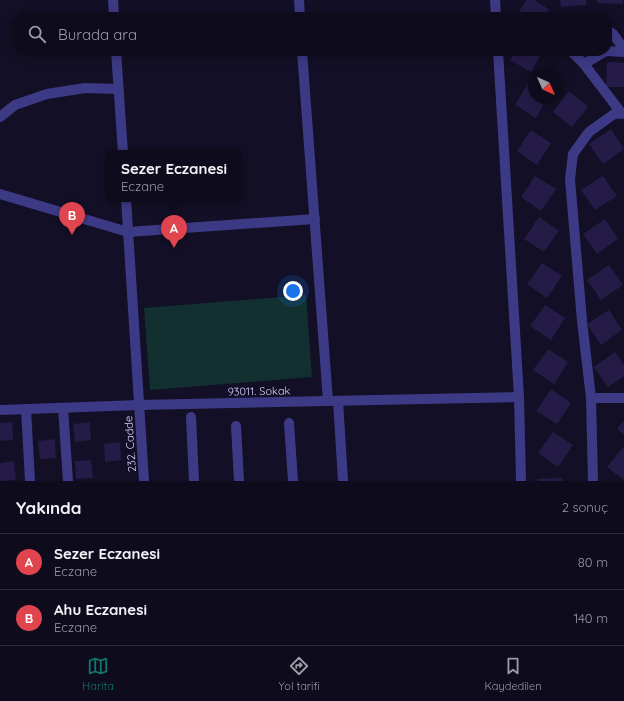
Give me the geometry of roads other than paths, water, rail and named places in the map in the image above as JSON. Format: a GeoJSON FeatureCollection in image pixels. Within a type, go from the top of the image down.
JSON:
{"type":"FeatureCollection","features":[{"type":"Feature","properties":{"kind":"street"},"geometry":{"type":"LineString","coordinates":[[113,0],[114,12]]}},
{"type":"Feature","properties":{"kind":"street"},"geometry":{"type":"LineString","coordinates":[[299,0],[300,12]]}},
{"type":"Feature","properties":{"kind":"street"},"geometry":{"type":"LineString","coordinates":[[495,0],[496,12]]}},
{"type":"Feature","properties":{"kind":"street"},"geometry":{"type":"LineString","coordinates":[[612,33],[624,49]]}},
{"type":"Feature","properties":{"kind":"street"},"geometry":{"type":"LineString","coordinates":[[612,51],[624,52]]}},
{"type":"Feature","properties":{"kind":"street"},"geometry":{"type":"LineString","coordinates":[[116,56],[123,150]]}},
{"type":"Feature","properties":{"kind":"street"},"geometry":{"type":"LineString","coordinates":[[302,56],[315,219],[342,481]]}},
{"type":"Feature","properties":{"kind":"street"},"geometry":{"type":"LineString","coordinates":[[498,56],[519,397],[522,481]]}},
{"type":"Feature","properties":{"kind":"street"},"geometry":{"type":"LineString","coordinates":[[576,56],[623,114]]}},
{"type":"Feature","properties":{"kind":"street"},"geometry":{"type":"LineString","coordinates":[[584,64],[598,56]]}},
{"type":"Feature","properties":{"kind":"street"},"geometry":{"type":"LineString","coordinates":[[0,117],[15,105],[47,94],[85,88],[118,89]]}},
{"type":"Feature","properties":{"kind":"street"},"geometry":{"type":"LineString","coordinates":[[593,481],[591,398],[582,321],[570,179],[573,154],[589,132],[614,114],[623,114]]}},
{"type":"Feature","properties":{"kind":"street"},"geometry":{"type":"LineString","coordinates":[[0,194],[128,232],[315,219]]}},
{"type":"Feature","properties":{"kind":"street","name":"232. Cadde"},"geometry":{"type":"LineString","coordinates":[[126,202],[144,481]]}},
{"type":"Feature","properties":{"kind":"street","name":"93011. Sokak"},"geometry":{"type":"LineString","coordinates":[[0,410],[139,405],[519,397]]}},
{"type":"Feature","properties":{"kind":"street"},"geometry":{"type":"LineString","coordinates":[[591,398],[624,398]]}},
{"type":"Feature","properties":{"kind":"street"},"geometry":{"type":"LineString","coordinates":[[63,408],[68,481]]}},
{"type":"Feature","properties":{"kind":"street"},"geometry":{"type":"LineString","coordinates":[[26,409],[30,481]]}},
{"type":"Feature","properties":{"kind":"street"},"geometry":{"type":"LineString","coordinates":[[191,417],[194,481]]}},
{"type":"Feature","properties":{"kind":"street"},"geometry":{"type":"LineString","coordinates":[[289,423],[293,481]]}},
{"type":"Feature","properties":{"kind":"street"},"geometry":{"type":"LineString","coordinates":[[236,426],[239,481]]}},
{"type":"Feature","properties":{"kind":"place","name":"Ahu Eczanesi"},"geometry":{"type":"Point","coordinates":[72,235]}},
{"type":"Feature","properties":{"kind":"place","name":"Sezer Eczanesi"},"geometry":{"type":"Point","coordinates":[174,248]}}]}
